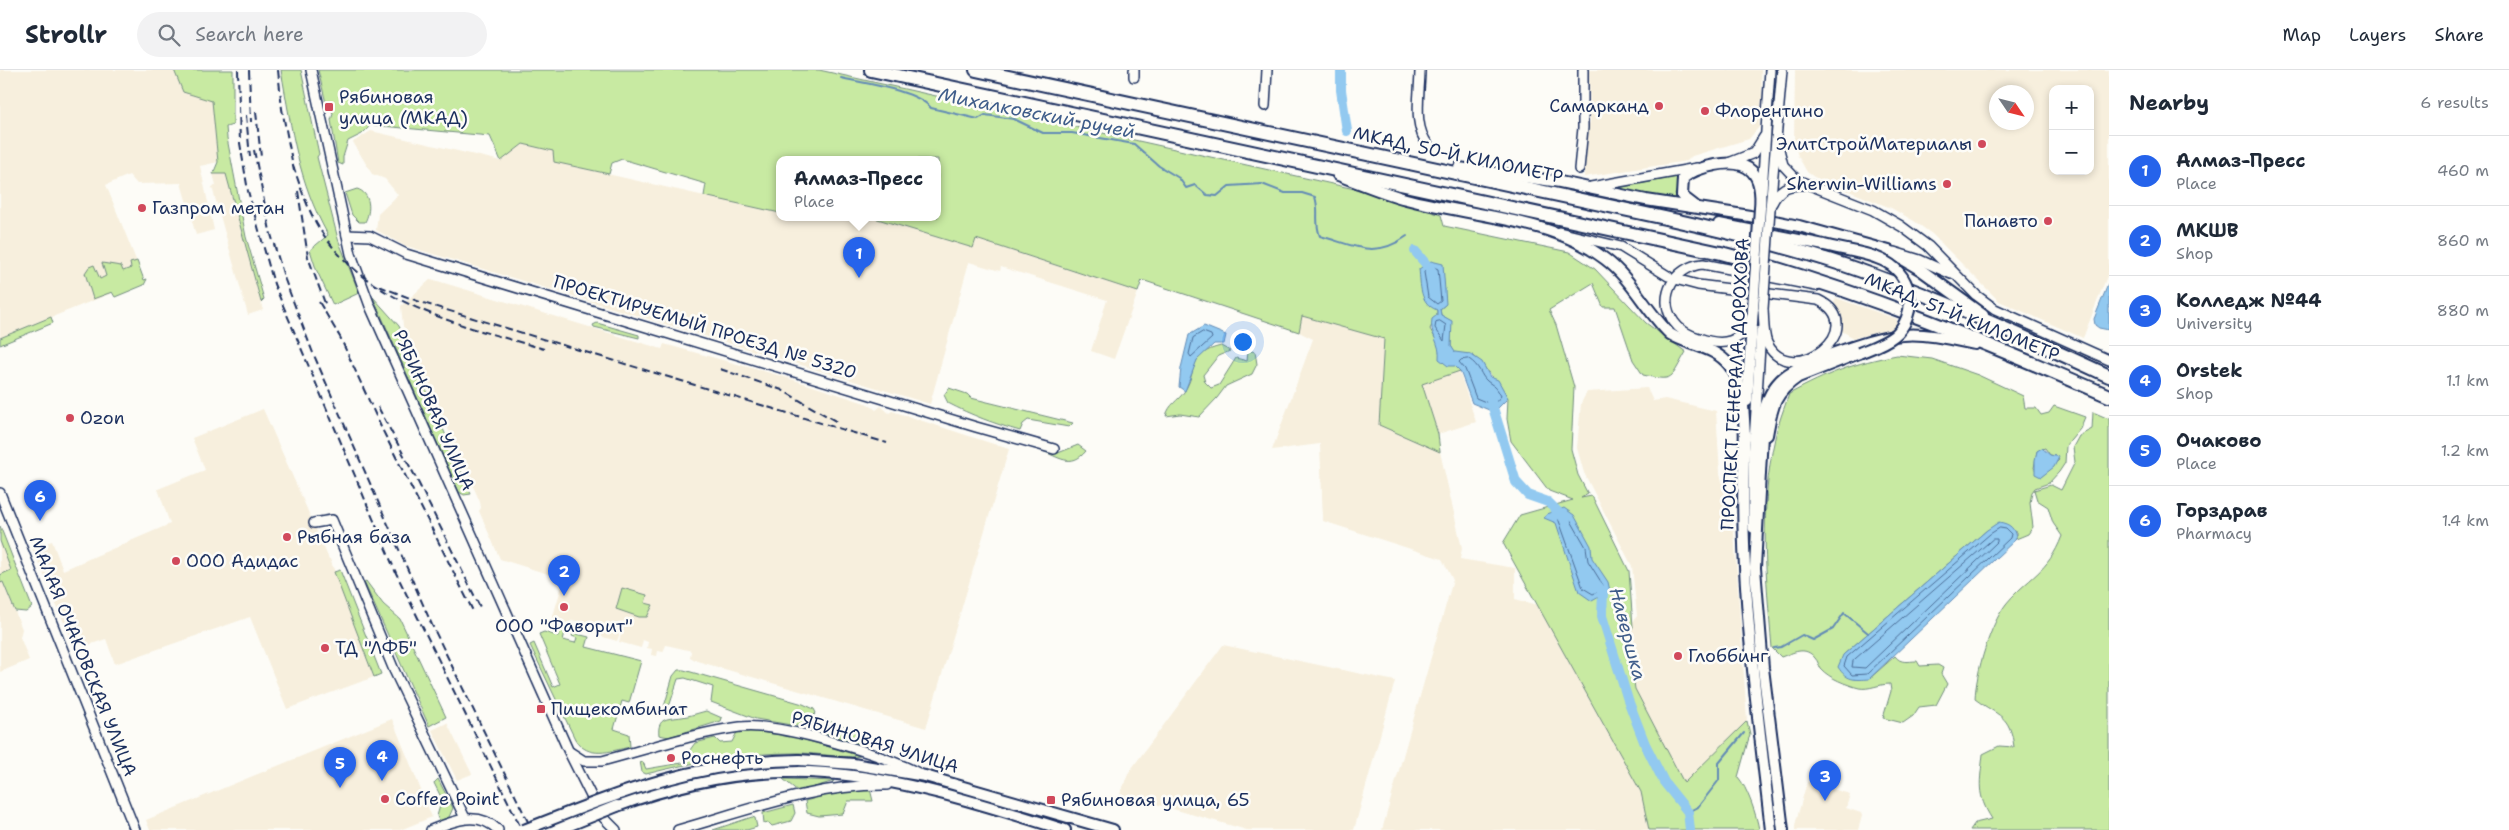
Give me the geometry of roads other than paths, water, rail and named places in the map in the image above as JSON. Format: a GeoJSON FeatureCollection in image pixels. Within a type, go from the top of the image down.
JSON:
{"type":"FeatureCollection","features":[{"type":"Feature","properties":{"kind":"highway"},"geometry":{"type":"LineString","coordinates":[[872,70],[1294,160]]}},
{"type":"Feature","properties":{"kind":"highway","name":"МКАД, 50-Й КИЛОМЕТР"},"geometry":{"type":"LineString","coordinates":[[976,70],[1726,231],[1807,254]]}},
{"type":"Feature","properties":{"kind":"highway","name":"МКАД, 51-Й КИЛОМЕТР"},"geometry":{"type":"LineString","coordinates":[[1294,160],[1685,244],[1801,275],[1857,293],[1996,348],[2109,396]]}},
{"type":"Feature","properties":{"kind":"highway","name":"МКАД, 51-Й КИЛОМЕТР"},"geometry":{"type":"LineString","coordinates":[[1807,254],[1880,278],[2005,329],[2109,376]]}},
{"type":"Feature","properties":{"kind":"main road"},"geometry":{"type":"LineString","coordinates":[[1294,160],[1406,199],[1539,229],[1574,240],[1606,259],[1619,271],[1670,334],[1714,353],[1730,364],[1740,386],[1745,439]]}},
{"type":"Feature","properties":{"kind":"main road"},"geometry":{"type":"LineString","coordinates":[[1397,160],[1587,187],[1799,226],[1889,251],[1908,261],[2005,329]]}},
{"type":"Feature","properties":{"kind":"main road"},"geometry":{"type":"LineString","coordinates":[[1701,208],[1685,200],[1681,190],[1683,178],[1702,168],[1731,162],[1745,165],[1754,173],[1761,196]]}},
{"type":"Feature","properties":{"kind":"main road","name":"ПРОСПЕКТ ГЕНЕРАЛА ДОРОХОВА"},"geometry":{"type":"LineString","coordinates":[[1761,196],[1765,208],[1758,308],[1745,439],[1742,520],[1747,614],[1772,830]]}},
{"type":"Feature","properties":{"kind":"main road"},"geometry":{"type":"LineString","coordinates":[[1665,218],[1695,219],[1824,245],[1888,262],[1897,270],[1907,286],[1909,310],[1902,327],[1889,340],[1798,377],[1782,390],[1772,408],[1760,473]]}},
{"type":"Feature","properties":{"kind":"main road"},"geometry":{"type":"LineString","coordinates":[[1755,568],[1765,406],[1772,390],[1792,372],[1865,342],[1890,336],[1920,334],[1996,348]]}},
{"type":"Feature","properties":{"kind":"main road","name":"ПРОСПЕКТ ГЕНЕРАЛА ДОРОХОВА"},"geometry":{"type":"LineString","coordinates":[[1755,568],[1763,668],[1783,830]]}},
{"type":"Feature","properties":{"kind":"main road"},"geometry":{"type":"LineString","coordinates":[[524,830],[613,795],[689,772],[733,764],[799,760],[853,764],[925,776]]}},
{"type":"Feature","properties":{"kind":"main road"},"geometry":{"type":"LineString","coordinates":[[557,830],[643,797],[690,784],[751,774],[799,772],[852,776],[899,785]]}},
{"type":"Feature","properties":{"kind":"main road","name":"РЯБИНОВАЯ УЛИЦА"},"geometry":{"type":"LineString","coordinates":[[925,776],[1113,830]]}},
{"type":"Feature","properties":{"kind":"main road","name":"РЯБИНОВАЯ УЛИЦА"},"geometry":{"type":"LineString","coordinates":[[899,785],[1065,830]]}},
{"type":"Feature","properties":{"kind":"street","name":"РЯБИНОВАЯ УЛИЦА"},"geometry":{"type":"LineString","coordinates":[[311,70],[347,235],[356,269],[370,306],[568,750],[605,821],[616,830]]}},
{"type":"Feature","properties":{"kind":"street"},"geometry":{"type":"LineString","coordinates":[[1265,106],[1267,70]]}},
{"type":"Feature","properties":{"kind":"street"},"geometry":{"type":"LineString","coordinates":[[1420,70],[1419,127],[1422,138],[1429,146]]}},
{"type":"Feature","properties":{"kind":"street"},"geometry":{"type":"LineString","coordinates":[[1579,169],[1583,128],[1583,70]]}},
{"type":"Feature","properties":{"kind":"street"},"geometry":{"type":"LineString","coordinates":[[1761,196],[1770,70]]}},
{"type":"Feature","properties":{"kind":"street"},"geometry":{"type":"LineString","coordinates":[[1765,208],[1776,138],[1782,70]]}},
{"type":"Feature","properties":{"kind":"street"},"geometry":{"type":"LineString","coordinates":[[1731,162],[1754,154],[1763,142],[1767,128]]}},
{"type":"Feature","properties":{"kind":"street"},"geometry":{"type":"LineString","coordinates":[[1776,138],[1783,165],[1797,180],[1873,210],[1916,235],[1968,287]]}},
{"type":"Feature","properties":{"kind":"street"},"geometry":{"type":"LineString","coordinates":[[1587,187],[1702,168]]}},
{"type":"Feature","properties":{"kind":"street"},"geometry":{"type":"LineString","coordinates":[[1765,208],[1783,188],[1795,184],[1806,185]]}},
{"type":"Feature","properties":{"kind":"street"},"geometry":{"type":"LineString","coordinates":[[1539,229],[1586,237],[1621,247],[1668,276]]}},
{"type":"Feature","properties":{"kind":"street","name":"ПРОЕКТИРУЕМЫЙ ПРОЕЗД № 5320"},"geometry":{"type":"LineString","coordinates":[[347,235],[370,236],[406,254],[1054,449]]}},
{"type":"Feature","properties":{"kind":"street"},"geometry":{"type":"LineString","coordinates":[[1889,251],[1938,267],[1968,287],[1995,309],[2109,360]]}},
{"type":"Feature","properties":{"kind":"street"},"geometry":{"type":"LineString","coordinates":[[1758,308],[1743,333],[1731,342],[1715,343],[1691,335],[1679,328],[1670,315],[1668,292],[1672,281],[1682,270],[1689,266],[1703,264],[1857,293]]}},
{"type":"Feature","properties":{"kind":"street"},"geometry":{"type":"LineString","coordinates":[[1679,280],[1698,285],[1818,300],[1832,312],[1836,334],[1828,346],[1819,353],[1801,360],[1787,360],[1775,353],[1766,341],[1758,308]]}},
{"type":"Feature","properties":{"kind":"street","name":"ПРОСПЕКТ ГЕНЕРАЛА ДОРОХОВА"},"geometry":{"type":"LineString","coordinates":[[1755,568],[1753,458],[1758,308]]}},
{"type":"Feature","properties":{"kind":"street","name":"МАЛАЯ ОЧАКОВСКАЯ УЛИЦА"},"geometry":{"type":"LineString","coordinates":[[0,494],[136,830]]}},
{"type":"Feature","properties":{"kind":"street"},"geometry":{"type":"LineString","coordinates":[[314,523],[332,520],[394,670],[465,818]]}},
{"type":"Feature","properties":{"kind":"street","name":"РЯБИНОВАЯ УЛИЦА"},"geometry":{"type":"LineString","coordinates":[[597,761],[722,730],[756,726],[786,731],[866,753],[925,776]]}},
{"type":"Feature","properties":{"kind":"street"},"geometry":{"type":"LineString","coordinates":[[568,750],[584,761],[597,761]]}},
{"type":"Feature","properties":{"kind":"street"},"geometry":{"type":"LineString","coordinates":[[586,785],[587,770],[597,761]]}},
{"type":"Feature","properties":{"kind":"street","name":"РЯБИНОВАЯ УЛИЦА"},"geometry":{"type":"LineString","coordinates":[[678,830],[797,797],[840,788],[860,785],[899,785]]}},
{"type":"Feature","properties":{"kind":"street"},"geometry":{"type":"LineString","coordinates":[[431,830],[465,818],[481,820],[498,830]]}},
{"type":"Feature","properties":{"kind":"water"},"geometry":{"type":"Polygon","coordinates":[[[1431,261],[1443,264],[1446,304],[1440,309],[1441,315],[1452,321],[1451,346],[1455,352],[1470,354],[1482,362],[1490,377],[1498,380],[1508,398],[1494,412],[1472,403],[1460,371],[1455,366],[1448,366],[1439,359],[1438,348],[1432,329],[1432,319],[1437,315],[1437,310],[1431,307],[1424,298],[1419,269],[1431,261]]]}},
{"type":"Feature","properties":{"kind":"water"},"geometry":{"type":"Polygon","coordinates":[[[2109,282],[2109,330],[2099,328],[2095,325],[2094,319],[2109,282]]]}},
{"type":"Feature","properties":{"kind":"water"},"geometry":{"type":"Polygon","coordinates":[[[1204,326],[1226,335],[1224,344],[1214,344],[1197,360],[1185,391],[1179,387],[1181,368],[1189,335],[1204,326]]]}},
{"type":"Feature","properties":{"kind":"water"},"geometry":{"type":"Polygon","coordinates":[[[2042,448],[2050,455],[2059,457],[2054,467],[2041,477],[2035,474],[2035,460],[2037,451],[2042,448]]]}},
{"type":"Feature","properties":{"kind":"water"},"geometry":{"type":"Polygon","coordinates":[[[1564,508],[1574,515],[1591,546],[1592,558],[1608,582],[1610,591],[1592,601],[1579,592],[1556,523],[1544,518],[1547,514],[1564,508]]]}},
{"type":"Feature","properties":{"kind":"water"},"geometry":{"type":"Polygon","coordinates":[[[1999,522],[2011,527],[2016,539],[1869,679],[1851,679],[1845,675],[1838,667],[1843,655],[1987,530],[1999,522]]]}},
{"type":"Feature","properties":{"kind":"waterway","name":"Навершка"},"geometry":{"type":"LineString","coordinates":[[1341,70],[1341,90],[1347,131]]}},
{"type":"Feature","properties":{"kind":"waterway","name":"Михалковский ручей"},"geometry":{"type":"LineString","coordinates":[[841,78],[902,92],[914,96],[931,108],[978,119],[985,115],[1014,119],[1043,133],[1072,133],[1134,144],[1159,166],[1179,178],[1186,188],[1195,185],[1207,195],[1217,196],[1229,186],[1262,184],[1285,193],[1302,193],[1315,197],[1317,226],[1320,236],[1354,246],[1374,249],[1395,243],[1407,236]]}},
{"type":"Feature","properties":{"kind":"waterway","name":"Навершка"},"geometry":{"type":"LineString","coordinates":[[1415,251],[1431,270],[1432,275]]}},
{"type":"Feature","properties":{"kind":"waterway","name":"Навершка"},"geometry":{"type":"LineString","coordinates":[[1490,398],[1516,482],[1528,495],[1548,502],[1566,520]]}},
{"type":"Feature","properties":{"kind":"waterway","name":"Навершка"},"geometry":{"type":"LineString","coordinates":[[1597,585],[1603,593],[1602,616],[1628,700],[1645,744],[1664,782],[1688,812],[1690,830]]}},
{"type":"Feature","properties":{"kind":"waterway"},"geometry":{"type":"LineString","coordinates":[[1774,648],[1781,647],[1802,635],[1813,640],[1833,629],[1844,613],[1868,633]]}},
{"type":"Feature","properties":{"kind":"waterway"},"geometry":{"type":"LineString","coordinates":[[1688,812],[1698,807],[1719,780],[1719,763],[1744,733]]}},
{"type":"Feature","properties":{"kind":"railway"},"geometry":{"type":"LineString","coordinates":[[238,70],[240,143],[248,191],[274,284],[396,573],[522,830]]}},
{"type":"Feature","properties":{"kind":"railway"},"geometry":{"type":"LineString","coordinates":[[249,70],[251,122]]}},
{"type":"Feature","properties":{"kind":"railway"},"geometry":{"type":"LineString","coordinates":[[278,70],[282,109],[294,171]]}},
{"type":"Feature","properties":{"kind":"railway"},"geometry":{"type":"LineString","coordinates":[[256,112],[261,157]]}},
{"type":"Feature","properties":{"kind":"railway"},"geometry":{"type":"LineString","coordinates":[[246,115],[250,157]]}},
{"type":"Feature","properties":{"kind":"railway"},"geometry":{"type":"LineString","coordinates":[[254,150],[270,231],[285,280],[313,353],[432,625],[532,830]]}},
{"type":"Feature","properties":{"kind":"railway"},"geometry":{"type":"LineString","coordinates":[[293,165],[307,205],[319,228],[339,255],[363,276],[390,294],[419,309],[481,331],[544,349]]}},
{"type":"Feature","properties":{"kind":"railway"},"geometry":{"type":"LineString","coordinates":[[298,191],[308,257],[326,306]]}},
{"type":"Feature","properties":{"kind":"railway"},"geometry":{"type":"LineString","coordinates":[[379,286],[420,302],[887,443]]}},
{"type":"Feature","properties":{"kind":"railway"},"geometry":{"type":"LineString","coordinates":[[319,302],[340,337],[381,427],[473,611]]}},
{"type":"Feature","properties":{"kind":"railway"},"geometry":{"type":"LineString","coordinates":[[720,369],[782,390],[839,423]]}},
{"type":"Feature","properties":{"kind":"railway"},"geometry":{"type":"LineString","coordinates":[[378,407],[415,476],[480,607]]}},
{"type":"Feature","properties":{"kind":"place","name":"Самарканд"},"geometry":{"type":"Point","coordinates":[1659,106]}},
{"type":"Feature","properties":{"kind":"place","name":"Рябиновая улица (МКАД)"},"geometry":{"type":"Point","coordinates":[329,107]}},
{"type":"Feature","properties":{"kind":"place","name":"Флорентино"},"geometry":{"type":"Point","coordinates":[1705,111]}},
{"type":"Feature","properties":{"kind":"place","name":"ЭлитСтройМатериалы"},"geometry":{"type":"Point","coordinates":[1982,144]}},
{"type":"Feature","properties":{"kind":"place","name":"Sherwin-Williams"},"geometry":{"type":"Point","coordinates":[1947,184]}},
{"type":"Feature","properties":{"kind":"place","name":"Газпром метан"},"geometry":{"type":"Point","coordinates":[142,208]}},
{"type":"Feature","properties":{"kind":"place","name":"Панавто"},"geometry":{"type":"Point","coordinates":[2048,221]}},
{"type":"Feature","properties":{"kind":"place","name":"Алмаз-Пресс"},"geometry":{"type":"Point","coordinates":[859,278]}},
{"type":"Feature","properties":{"kind":"place","name":"Ozon"},"geometry":{"type":"Point","coordinates":[70,418]}},
{"type":"Feature","properties":{"kind":"place","name":"Горздрав"},"geometry":{"type":"Point","coordinates":[40,521]}},
{"type":"Feature","properties":{"kind":"place","name":"Рыбная база"},"geometry":{"type":"Point","coordinates":[287,537]}},
{"type":"Feature","properties":{"kind":"place","name":"ООО Адидас"},"geometry":{"type":"Point","coordinates":[176,561]}},
{"type":"Feature","properties":{"kind":"place","name":"МКШВ"},"geometry":{"type":"Point","coordinates":[564,596]}},
{"type":"Feature","properties":{"kind":"place","name":"ООО \"Фаворит\""},"geometry":{"type":"Point","coordinates":[564,607]}},
{"type":"Feature","properties":{"kind":"place","name":"ТД \"ЛФБ\""},"geometry":{"type":"Point","coordinates":[325,648]}},
{"type":"Feature","properties":{"kind":"place","name":"Глоббинг"},"geometry":{"type":"Point","coordinates":[1678,656]}},
{"type":"Feature","properties":{"kind":"place","name":"Пищекомбинат"},"geometry":{"type":"Point","coordinates":[541,709]}},
{"type":"Feature","properties":{"kind":"place","name":"Роснефть"},"geometry":{"type":"Point","coordinates":[671,758]}},
{"type":"Feature","properties":{"kind":"place","name":"Orstek"},"geometry":{"type":"Point","coordinates":[382,781]}},
{"type":"Feature","properties":{"kind":"place","name":"Очаково"},"geometry":{"type":"Point","coordinates":[340,788]}},
{"type":"Feature","properties":{"kind":"place","name":"Coffee Point"},"geometry":{"type":"Point","coordinates":[385,799]}},
{"type":"Feature","properties":{"kind":"place","name":"Рябиновая улица, 65"},"geometry":{"type":"Point","coordinates":[1051,800]}},
{"type":"Feature","properties":{"kind":"place","name":"Колледж №44"},"geometry":{"type":"Point","coordinates":[1825,801]}}]}
